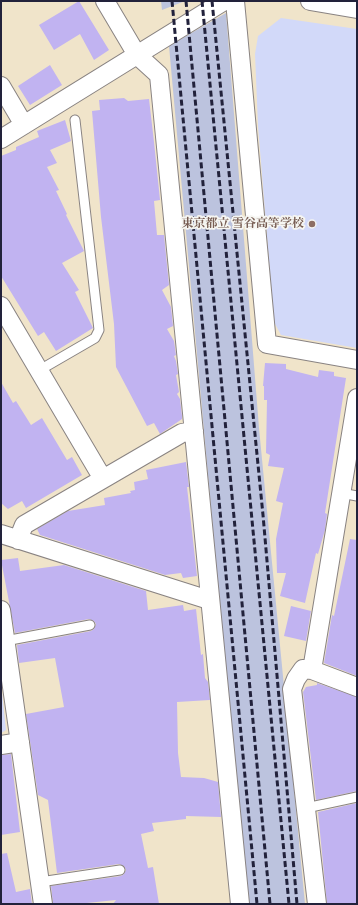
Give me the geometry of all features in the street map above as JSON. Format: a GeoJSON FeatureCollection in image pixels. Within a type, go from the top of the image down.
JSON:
{"type":"FeatureCollection","features":[{"type":"Feature","properties":{"kind":"street"},"geometry":{"type":"LineString","coordinates":[[105,1],[137,55],[159,74],[240,904]]}},
{"type":"Feature","properties":{"kind":"street"},"geometry":{"type":"LineString","coordinates":[[1,139],[224,1]]}},
{"type":"Feature","properties":{"kind":"street"},"geometry":{"type":"LineString","coordinates":[[235,1],[267,344],[357,360]]}},
{"type":"Feature","properties":{"kind":"street"},"geometry":{"type":"LineString","coordinates":[[310,1],[357,10]]}},
{"type":"Feature","properties":{"kind":"street"},"geometry":{"type":"LineString","coordinates":[[1,86],[24,124]]}},
{"type":"Feature","properties":{"kind":"street"},"geometry":{"type":"LineString","coordinates":[[1,306],[102,480]]}},
{"type":"Feature","properties":{"kind":"street"},"geometry":{"type":"LineString","coordinates":[[312,670],[349,495],[357,398]]}},
{"type":"Feature","properties":{"kind":"street"},"geometry":{"type":"LineString","coordinates":[[18,540],[24,525],[182,433],[194,431]]}},
{"type":"Feature","properties":{"kind":"street"},"geometry":{"type":"LineString","coordinates":[[1,534],[210,600]]}},
{"type":"Feature","properties":{"kind":"street"},"geometry":{"type":"LineString","coordinates":[[1,610],[43,904]]}},
{"type":"Feature","properties":{"kind":"street"},"geometry":{"type":"LineString","coordinates":[[317,904],[292,689],[296,679],[303,669],[312,670],[357,687]]}},
{"type":"Feature","properties":{"kind":"street"},"geometry":{"type":"LineString","coordinates":[[1,745],[20,742]]}},
{"type":"Feature","properties":{"kind":"lane"},"geometry":{"type":"LineString","coordinates":[[38,371],[95,338],[99,330],[75,120]]}},
{"type":"Feature","properties":{"kind":"lane"},"geometry":{"type":"LineString","coordinates":[[5,641],[90,625]]}},
{"type":"Feature","properties":{"kind":"lane"},"geometry":{"type":"LineString","coordinates":[[306,808],[357,797]]}},
{"type":"Feature","properties":{"kind":"lane"},"geometry":{"type":"LineString","coordinates":[[40,882],[120,870]]}},
{"type":"Feature","properties":{"kind":"shaded area"},"geometry":{"type":"Polygon","coordinates":[[[161,1],[185,1],[162,10],[161,1]]]}},
{"type":"Feature","properties":{"kind":"shaded area"},"geometry":{"type":"Polygon","coordinates":[[[226,13],[259,428],[305,904],[247,904],[169,46],[226,13]]]}},
{"type":"Feature","properties":{"kind":"shaded area","name":"東京都立 雪谷高等学校"},"geometry":{"type":"Polygon","coordinates":[[[281,18],[357,29],[357,348],[281,335],[274,322],[258,126],[255,54],[258,36],[281,18]]]}},
{"type":"Feature","properties":{"kind":"shaded area"},"geometry":{"type":"Polygon","coordinates":[[[1,683],[6,730],[1,733],[1,683]]]}},
{"type":"Feature","properties":{"kind":"building"},"geometry":{"type":"Polygon","coordinates":[[[79,1],[109,50],[94,60],[80,34],[54,50],[39,25],[79,1]]]}},
{"type":"Feature","properties":{"kind":"building"},"geometry":{"type":"Polygon","coordinates":[[[50,65],[62,85],[30,105],[18,86],[50,65]]]}},
{"type":"Feature","properties":{"kind":"building"},"geometry":{"type":"Polygon","coordinates":[[[124,98],[128,101],[149,99],[160,200],[154,201],[157,235],[164,235],[169,285],[162,290],[171,307],[173,326],[167,329],[174,341],[176,355],[174,356],[178,374],[176,375],[179,392],[177,394],[180,399],[182,419],[160,434],[154,423],[147,426],[116,367],[114,324],[101,217],[92,111],[100,110],[99,100],[124,98]]]}},
{"type":"Feature","properties":{"kind":"building"},"geometry":{"type":"Polygon","coordinates":[[[65,120],[71,141],[50,150],[57,163],[47,167],[59,190],[56,191],[67,214],[66,215],[84,251],[62,263],[79,290],[75,292],[93,328],[56,351],[44,332],[38,336],[1,276],[1,156],[16,150],[16,147],[39,137],[37,131],[65,120]]]}},
{"type":"Feature","properties":{"kind":"building"},"geometry":{"type":"Polygon","coordinates":[[[265,363],[286,364],[286,369],[318,377],[319,370],[334,372],[334,376],[346,378],[325,513],[327,514],[325,530],[318,554],[316,553],[305,603],[280,596],[286,573],[277,573],[276,539],[283,503],[276,501],[284,468],[268,466],[270,455],[266,453],[267,400],[264,400],[263,386],[265,363]]]}},
{"type":"Feature","properties":{"kind":"building"},"geometry":{"type":"Polygon","coordinates":[[[1,382],[13,403],[16,401],[31,425],[42,418],[67,460],[72,457],[82,475],[26,508],[22,501],[8,509],[1,503],[1,382]]]}},
{"type":"Feature","properties":{"kind":"building"},"geometry":{"type":"Polygon","coordinates":[[[186,462],[189,487],[187,487],[197,576],[183,578],[181,573],[165,575],[40,535],[37,529],[68,511],[105,505],[104,498],[131,493],[130,491],[135,490],[134,482],[148,479],[146,470],[186,462]]]}},
{"type":"Feature","properties":{"kind":"building"},"geometry":{"type":"Polygon","coordinates":[[[350,539],[357,540],[357,676],[324,663],[332,615],[334,616],[350,539]]]}},
{"type":"Feature","properties":{"kind":"building"},"geometry":{"type":"Polygon","coordinates":[[[18,558],[20,571],[64,565],[146,591],[148,610],[183,605],[184,611],[196,609],[201,655],[203,654],[205,678],[208,682],[210,700],[177,702],[178,753],[181,777],[204,778],[218,782],[221,817],[186,816],[186,819],[152,823],[154,831],[141,834],[148,868],[153,867],[159,904],[113,904],[116,900],[77,904],[53,904],[51,886],[121,876],[126,870],[124,866],[119,864],[57,873],[48,800],[38,795],[26,714],[64,707],[55,658],[19,663],[17,645],[91,631],[94,629],[96,624],[94,621],[89,619],[15,633],[1,560],[18,558]]]}},
{"type":"Feature","properties":{"kind":"building"},"geometry":{"type":"Polygon","coordinates":[[[291,606],[311,611],[306,641],[284,636],[291,606]]]}},
{"type":"Feature","properties":{"kind":"building"},"geometry":{"type":"Polygon","coordinates":[[[317,683],[357,697],[357,791],[316,800],[303,692],[306,687],[317,685],[317,683]]]}},
{"type":"Feature","properties":{"kind":"building"},"geometry":{"type":"Polygon","coordinates":[[[11,754],[20,832],[1,835],[1,755],[11,754]]]}},
{"type":"Feature","properties":{"kind":"building"},"geometry":{"type":"Polygon","coordinates":[[[357,803],[357,904],[327,904],[318,812],[357,803]]]}},
{"type":"Feature","properties":{"kind":"building"},"geometry":{"type":"Polygon","coordinates":[[[7,853],[16,892],[30,889],[32,904],[1,904],[1,854],[7,853]]]}},
{"type":"Feature","properties":{"kind":"railway"},"geometry":{"type":"LineString","coordinates":[[172,1],[257,904]]}},
{"type":"Feature","properties":{"kind":"railway"},"geometry":{"type":"LineString","coordinates":[[186,1],[270,904]]}},
{"type":"Feature","properties":{"kind":"railway"},"geometry":{"type":"LineString","coordinates":[[202,1],[289,904]]}},
{"type":"Feature","properties":{"kind":"railway"},"geometry":{"type":"LineString","coordinates":[[212,1],[263,515],[297,904]]}},
{"type":"Feature","properties":{"kind":"place","name":"東京都立 雪谷高等学校"},"geometry":{"type":"Point","coordinates":[312,224]}}]}
